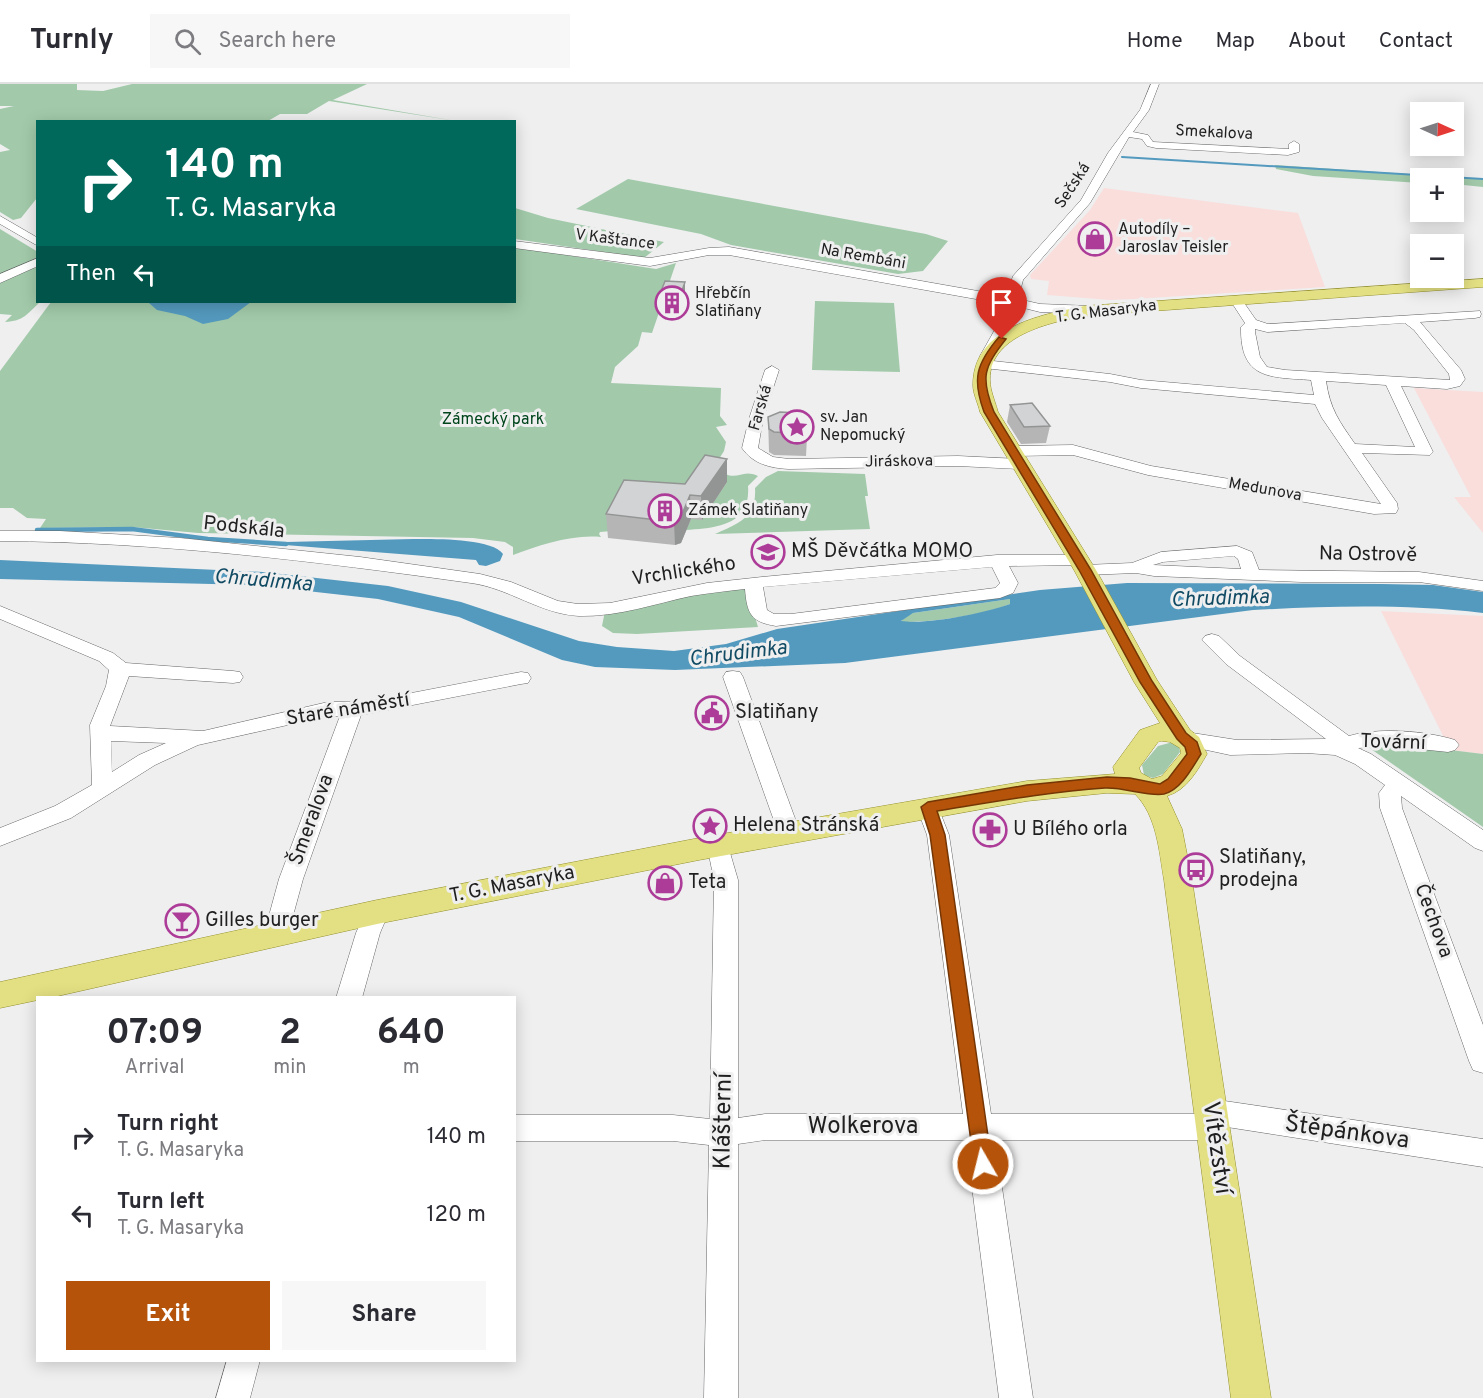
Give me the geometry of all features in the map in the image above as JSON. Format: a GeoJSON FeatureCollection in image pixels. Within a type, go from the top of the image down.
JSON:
{"type":"FeatureCollection","features":[{"type":"Feature","properties":{"kind":"main road","name":"T. G. Masaryka"},"geometry":{"type":"LineString","coordinates":[[986,360],[998,342],[1010,333],[1046,319],[1098,309],[1483,283]]}},
{"type":"Feature","properties":{"kind":"main road"},"geometry":{"type":"LineString","coordinates":[[986,360],[981,376],[983,398],[993,420],[1084,568],[1130,653],[1192,746],[1194,754],[1181,772]]}},
{"type":"Feature","properties":{"kind":"main road"},"geometry":{"type":"LineString","coordinates":[[1130,653],[1153,717],[1141,745],[1126,765],[1126,770],[1132,780],[1142,786]]}},
{"type":"Feature","properties":{"kind":"main road","name":"T. G. Masaryka"},"geometry":{"type":"LineString","coordinates":[[1027,791],[1116,767],[1141,745],[1163,732],[1184,737]]}},
{"type":"Feature","properties":{"kind":"main road","name":"T. G. Masaryka"},"geometry":{"type":"LineString","coordinates":[[0,995],[377,912],[718,845],[1027,791],[1107,783],[1155,789],[1166,788],[1181,772]]}},
{"type":"Feature","properties":{"kind":"main road","name":"Vítězství"},"geometry":{"type":"LineString","coordinates":[[1181,772],[1174,800],[1181,899],[1251,1398]]}},
{"type":"Feature","properties":{"kind":"main road","name":"Vítězství"},"geometry":{"type":"LineString","coordinates":[[1142,786],[1153,794],[1160,807],[1181,899]]}},
{"type":"Feature","properties":{"kind":"street","name":"Sečská"},"geometry":{"type":"LineString","coordinates":[[986,360],[1005,324],[1020,275],[1080,209],[1113,153],[1144,111],[1155,84]]}},
{"type":"Feature","properties":{"kind":"street","name":"Smekalova"},"geometry":{"type":"LineString","coordinates":[[1127,134],[1145,137],[1150,144],[1156,146],[1291,152],[1295,151],[1294,144]]}},
{"type":"Feature","properties":{"kind":"street"},"geometry":{"type":"LineString","coordinates":[[0,219],[36,242]]}},
{"type":"Feature","properties":{"kind":"street","name":"V Kaštance"},"geometry":{"type":"LineString","coordinates":[[516,244],[650,262],[710,250]]}},
{"type":"Feature","properties":{"kind":"street","name":"Na Rembáni"},"geometry":{"type":"LineString","coordinates":[[710,250],[744,254],[1010,302]]}},
{"type":"Feature","properties":{"kind":"street"},"geometry":{"type":"LineString","coordinates":[[0,279],[36,262]]}},
{"type":"Feature","properties":{"kind":"street"},"geometry":{"type":"LineString","coordinates":[[1236,300],[1249,321],[1274,328],[1475,314]]}},
{"type":"Feature","properties":{"kind":"street"},"geometry":{"type":"LineString","coordinates":[[1010,302],[1071,311],[1098,309]]}},
{"type":"Feature","properties":{"kind":"street"},"geometry":{"type":"LineString","coordinates":[[1010,302],[1025,313],[1046,319]]}},
{"type":"Feature","properties":{"kind":"street"},"geometry":{"type":"LineString","coordinates":[[1032,306],[1042,311],[1046,319]]}},
{"type":"Feature","properties":{"kind":"street"},"geometry":{"type":"LineString","coordinates":[[1254,324],[1248,327],[1248,333],[1259,369],[1279,374],[1392,383],[1453,384],[1458,380],[1456,374],[1419,327],[1409,318]]}},
{"type":"Feature","properties":{"kind":"street"},"geometry":{"type":"LineString","coordinates":[[986,360],[1141,384],[1322,399]]}},
{"type":"Feature","properties":{"kind":"street","name":"Farská"},"geometry":{"type":"LineString","coordinates":[[772,370],[756,419],[750,448],[756,454],[779,464]]}},
{"type":"Feature","properties":{"kind":"street","name":"Medunova"},"geometry":{"type":"LineString","coordinates":[[1016,457],[1073,450],[1148,470],[1374,509],[1390,509],[1389,503],[1329,418],[1322,399],[1318,377]]}},
{"type":"Feature","properties":{"kind":"street"},"geometry":{"type":"LineString","coordinates":[[1349,448],[1425,452],[1392,383]]}},
{"type":"Feature","properties":{"kind":"street","name":"Jiráskova"},"geometry":{"type":"LineString","coordinates":[[779,464],[958,461],[1016,457]]}},
{"type":"Feature","properties":{"kind":"street","name":"Podskála"},"geometry":{"type":"LineString","coordinates":[[0,536],[146,538],[285,553],[482,579]]}},
{"type":"Feature","properties":{"kind":"street"},"geometry":{"type":"LineString","coordinates":[[753,584],[757,610],[764,617],[784,620],[811,618],[1000,593],[1007,589],[1009,583],[998,560]]}},
{"type":"Feature","properties":{"kind":"street","name":"Vrchlického"},"geometry":{"type":"LineString","coordinates":[[482,579],[495,582],[540,602],[576,610],[621,606],[692,590],[998,560],[1084,568]]}},
{"type":"Feature","properties":{"kind":"street","name":"Na Ostrově"},"geometry":{"type":"LineString","coordinates":[[1084,568],[1419,577],[1483,585]]}},
{"type":"Feature","properties":{"kind":"street"},"geometry":{"type":"LineString","coordinates":[[0,602],[10,603],[11,613],[7,614],[106,657],[117,665],[119,680],[102,716],[100,772],[95,794]]}},
{"type":"Feature","properties":{"kind":"street"},"geometry":{"type":"LineString","coordinates":[[1212,640],[1233,660],[1344,746],[1483,842]]}},
{"type":"Feature","properties":{"kind":"street"},"geometry":{"type":"LineString","coordinates":[[119,670],[142,669],[233,677]]}},
{"type":"Feature","properties":{"kind":"street"},"geometry":{"type":"LineString","coordinates":[[733,677],[789,832]]}},
{"type":"Feature","properties":{"kind":"street","name":"Staré náměstí"},"geometry":{"type":"LineString","coordinates":[[0,837],[55,816],[160,753],[203,738],[323,710],[370,708],[521,678]]}},
{"type":"Feature","properties":{"kind":"street","name":"Šmeralova"},"geometry":{"type":"LineString","coordinates":[[281,933],[282,912],[291,879],[353,708]]}},
{"type":"Feature","properties":{"kind":"street","name":"Staré náměstí"},"geometry":{"type":"LineString","coordinates":[[100,733],[203,738]]}},
{"type":"Feature","properties":{"kind":"street"},"geometry":{"type":"LineString","coordinates":[[1184,737],[1218,747],[1344,746]]}},
{"type":"Feature","properties":{"kind":"street","name":"Tovární"},"geometry":{"type":"LineString","coordinates":[[1344,746],[1362,739],[1377,738],[1448,745]]}},
{"type":"Feature","properties":{"kind":"street"},"geometry":{"type":"LineString","coordinates":[[1181,772],[1194,762],[1213,756],[1272,747]]}},
{"type":"Feature","properties":{"kind":"street","name":"Čechova"},"geometry":{"type":"LineString","coordinates":[[1400,784],[1390,793],[1391,808],[1483,1061]]}},
{"type":"Feature","properties":{"kind":"street"},"geometry":{"type":"LineString","coordinates":[[928,807],[938,835],[1016,1398]]}},
{"type":"Feature","properties":{"kind":"street","name":"Klášterní"},"geometry":{"type":"LineString","coordinates":[[718,845],[726,880],[721,1398]]}},
{"type":"Feature","properties":{"kind":"street"},"geometry":{"type":"LineString","coordinates":[[350,996],[368,933],[377,912]]}},
{"type":"Feature","properties":{"kind":"street","name":"Wolkerova"},"geometry":{"type":"LineString","coordinates":[[516,1128],[673,1128],[724,1132],[765,1127],[978,1127],[1212,1120]]}},
{"type":"Feature","properties":{"kind":"street","name":"Štěpánkova"},"geometry":{"type":"LineString","coordinates":[[1212,1120],[1483,1153]]}},
{"type":"Feature","properties":{"kind":"street"},"geometry":{"type":"LineString","coordinates":[[233,1398],[243,1362]]}},
{"type":"Feature","properties":{"kind":"shaded area"},"geometry":{"type":"Polygon","coordinates":[[[1104,188],[1298,213],[1325,287],[1110,300],[1047,295],[1049,281],[1031,279],[1030,275],[1090,210],[1104,188]]]}},
{"type":"Feature","properties":{"kind":"shaded area"},"geometry":{"type":"Polygon","coordinates":[[[1414,388],[1483,392],[1483,533],[1454,497],[1471,497],[1414,388]]]}},
{"type":"Feature","properties":{"kind":"shaded area"},"geometry":{"type":"Polygon","coordinates":[[[1381,611],[1483,616],[1483,754],[1450,750],[1381,611]]]}},
{"type":"Feature","properties":{"kind":"green space"},"geometry":{"type":"Polygon","coordinates":[[[0,84],[77,84],[77,90],[103,91],[132,84],[367,84],[333,100],[450,120],[329,101],[307,114],[280,114],[270,120],[36,120],[36,199],[21,218],[13,220],[0,212],[0,152],[10,150],[0,144],[0,109],[14,106],[0,106],[0,84]]]}},
{"type":"Feature","properties":{"kind":"green space"},"geometry":{"type":"Polygon","coordinates":[[[1275,165],[1410,174],[1410,182],[1313,176],[1276,169],[1275,165]]]}},
{"type":"Feature","properties":{"kind":"green space"},"geometry":{"type":"Polygon","coordinates":[[[1464,178],[1483,179],[1483,187],[1464,185],[1464,178]]]}},
{"type":"Feature","properties":{"kind":"green space"},"geometry":{"type":"Polygon","coordinates":[[[628,179],[926,234],[948,241],[923,271],[898,274],[731,245],[701,234],[576,209],[628,179]]]}},
{"type":"Feature","properties":{"kind":"green space"},"geometry":{"type":"Polygon","coordinates":[[[516,208],[548,218],[664,242],[644,258],[516,239],[516,208]]]}},
{"type":"Feature","properties":{"kind":"green space"},"geometry":{"type":"Polygon","coordinates":[[[0,229],[36,251],[36,259],[0,277],[0,229]]]}},
{"type":"Feature","properties":{"kind":"green space","name":"Zámecký park"},"geometry":{"type":"Polygon","coordinates":[[[516,247],[656,269],[676,263],[652,333],[642,332],[638,346],[615,367],[611,383],[721,388],[720,416],[727,425],[716,427],[726,442],[724,451],[714,467],[728,475],[746,473],[758,476],[748,486],[744,509],[730,522],[709,528],[686,530],[691,519],[702,519],[727,482],[612,531],[600,532],[601,537],[568,539],[513,555],[513,547],[505,542],[473,538],[198,533],[132,527],[40,528],[46,519],[27,518],[13,508],[0,508],[0,371],[50,303],[516,303],[516,247]]]}},
{"type":"Feature","properties":{"kind":"green space"},"geometry":{"type":"Polygon","coordinates":[[[31,268],[36,268],[36,303],[39,303],[21,318],[5,322],[12,315],[0,314],[0,283],[31,268]]]}},
{"type":"Feature","properties":{"kind":"green space"},"geometry":{"type":"Polygon","coordinates":[[[815,301],[894,303],[900,372],[812,370],[815,301]]]}},
{"type":"Feature","properties":{"kind":"green space"},"geometry":{"type":"Polygon","coordinates":[[[778,471],[865,474],[868,496],[865,496],[870,529],[715,534],[738,523],[749,513],[755,498],[755,488],[766,477],[778,471]]]}},
{"type":"Feature","properties":{"kind":"green space"},"geometry":{"type":"Polygon","coordinates":[[[746,587],[758,627],[637,634],[613,633],[602,626],[605,611],[666,598],[746,587]]]}},
{"type":"Feature","properties":{"kind":"green space"},"geometry":{"type":"Polygon","coordinates":[[[1010,599],[1010,604],[971,615],[901,622],[904,617],[913,613],[1010,599]]]}},
{"type":"Feature","properties":{"kind":"green space"},"geometry":{"type":"Polygon","coordinates":[[[1377,741],[1483,754],[1483,827],[1368,747],[1377,741]]]}},
{"type":"Feature","properties":{"kind":"green space"},"geometry":{"type":"Polygon","coordinates":[[[1173,742],[1179,747],[1180,752],[1163,774],[1153,778],[1144,775],[1142,765],[1158,746],[1173,742]]]}},
{"type":"Feature","properties":{"kind":"water"},"geometry":{"type":"Polygon","coordinates":[[[149,303],[250,303],[228,319],[203,324],[185,316],[157,310],[149,303]]]}},
{"type":"Feature","properties":{"kind":"water"},"geometry":{"type":"Polygon","coordinates":[[[413,539],[475,542],[497,549],[503,554],[500,561],[486,566],[479,565],[476,560],[285,545],[286,542],[413,539]]]}},
{"type":"Feature","properties":{"kind":"water","name":"Chrudimka"},"geometry":{"type":"Polygon","coordinates":[[[0,560],[263,572],[388,586],[461,602],[579,641],[617,647],[674,651],[726,644],[777,629],[1040,590],[1127,583],[1433,585],[1483,592],[1483,613],[1426,608],[1368,607],[1253,610],[845,663],[675,670],[595,667],[562,660],[459,617],[378,599],[254,585],[0,579],[0,560]],[[1010,599],[913,613],[901,621],[956,617],[1010,604],[1010,599]]]}},
{"type":"Feature","properties":{"kind":"building"},"geometry":{"type":"Polygon","coordinates":[[[665,281],[685,282],[677,305],[656,304],[665,281]]]}},
{"type":"Feature","properties":{"kind":"building"},"geometry":{"type":"Polygon","coordinates":[[[1032,403],[1050,426],[1024,427],[1010,405],[1032,403]]]}},
{"type":"Feature","properties":{"kind":"building"},"geometry":{"type":"Polygon","coordinates":[[[780,412],[799,413],[808,418],[807,434],[774,432],[769,429],[768,417],[780,412]]]}},
{"type":"Feature","properties":{"kind":"building"},"geometry":{"type":"Polygon","coordinates":[[[705,455],[727,459],[701,496],[690,495],[680,519],[674,522],[606,514],[624,480],[685,484],[705,455]]]}},
{"type":"Feature","properties":{"kind":"waterway"},"geometry":{"type":"LineString","coordinates":[[1122,157],[1483,179]]}},
{"type":"Feature","properties":{"kind":"waterway"},"geometry":{"type":"LineString","coordinates":[[37,530],[132,529],[208,539],[286,544]]}},
{"type":"Feature","properties":{"kind":"place","name":"Autodíly – Jaroslav Teisler"},"geometry":{"type":"Point","coordinates":[1095,239]}},
{"type":"Feature","properties":{"kind":"place","name":"Hřebčín Slatiňany"},"geometry":{"type":"Point","coordinates":[672,303]}},
{"type":"Feature","properties":{"kind":"place","name":"sv. Jan Nepomucký"},"geometry":{"type":"Point","coordinates":[797,427]}},
{"type":"Feature","properties":{"kind":"place","name":"Zámek Slatiňany"},"geometry":{"type":"Point","coordinates":[665,511]}},
{"type":"Feature","properties":{"kind":"place","name":"MŠ Děvčátka MOMO"},"geometry":{"type":"Point","coordinates":[768,552]}},
{"type":"Feature","properties":{"kind":"place","name":"Slatiňany"},"geometry":{"type":"Point","coordinates":[712,713]}},
{"type":"Feature","properties":{"kind":"place","name":"Helena Stránská"},"geometry":{"type":"Point","coordinates":[710,826]}},
{"type":"Feature","properties":{"kind":"place","name":"U Bílého orla"},"geometry":{"type":"Point","coordinates":[990,830]}},
{"type":"Feature","properties":{"kind":"place","name":"Slatiňany, prodejna"},"geometry":{"type":"Point","coordinates":[1196,870]}},
{"type":"Feature","properties":{"kind":"place","name":"Teta"},"geometry":{"type":"Point","coordinates":[665,883]}},
{"type":"Feature","properties":{"kind":"place","name":"Gilles burger"},"geometry":{"type":"Point","coordinates":[182,921]}},
{"type":"Feature","properties":{"kind":"route"},"geometry":{"type":"LineString","coordinates":[[983,1164],[938,835],[928,807],[1027,791],[1114,782],[1162,789],[1173,783],[1194,754],[1192,746],[1181,736],[1146,682],[1085,570],[989,412],[982,393],[982,368],[987,356],[1002,339]]}}]}
